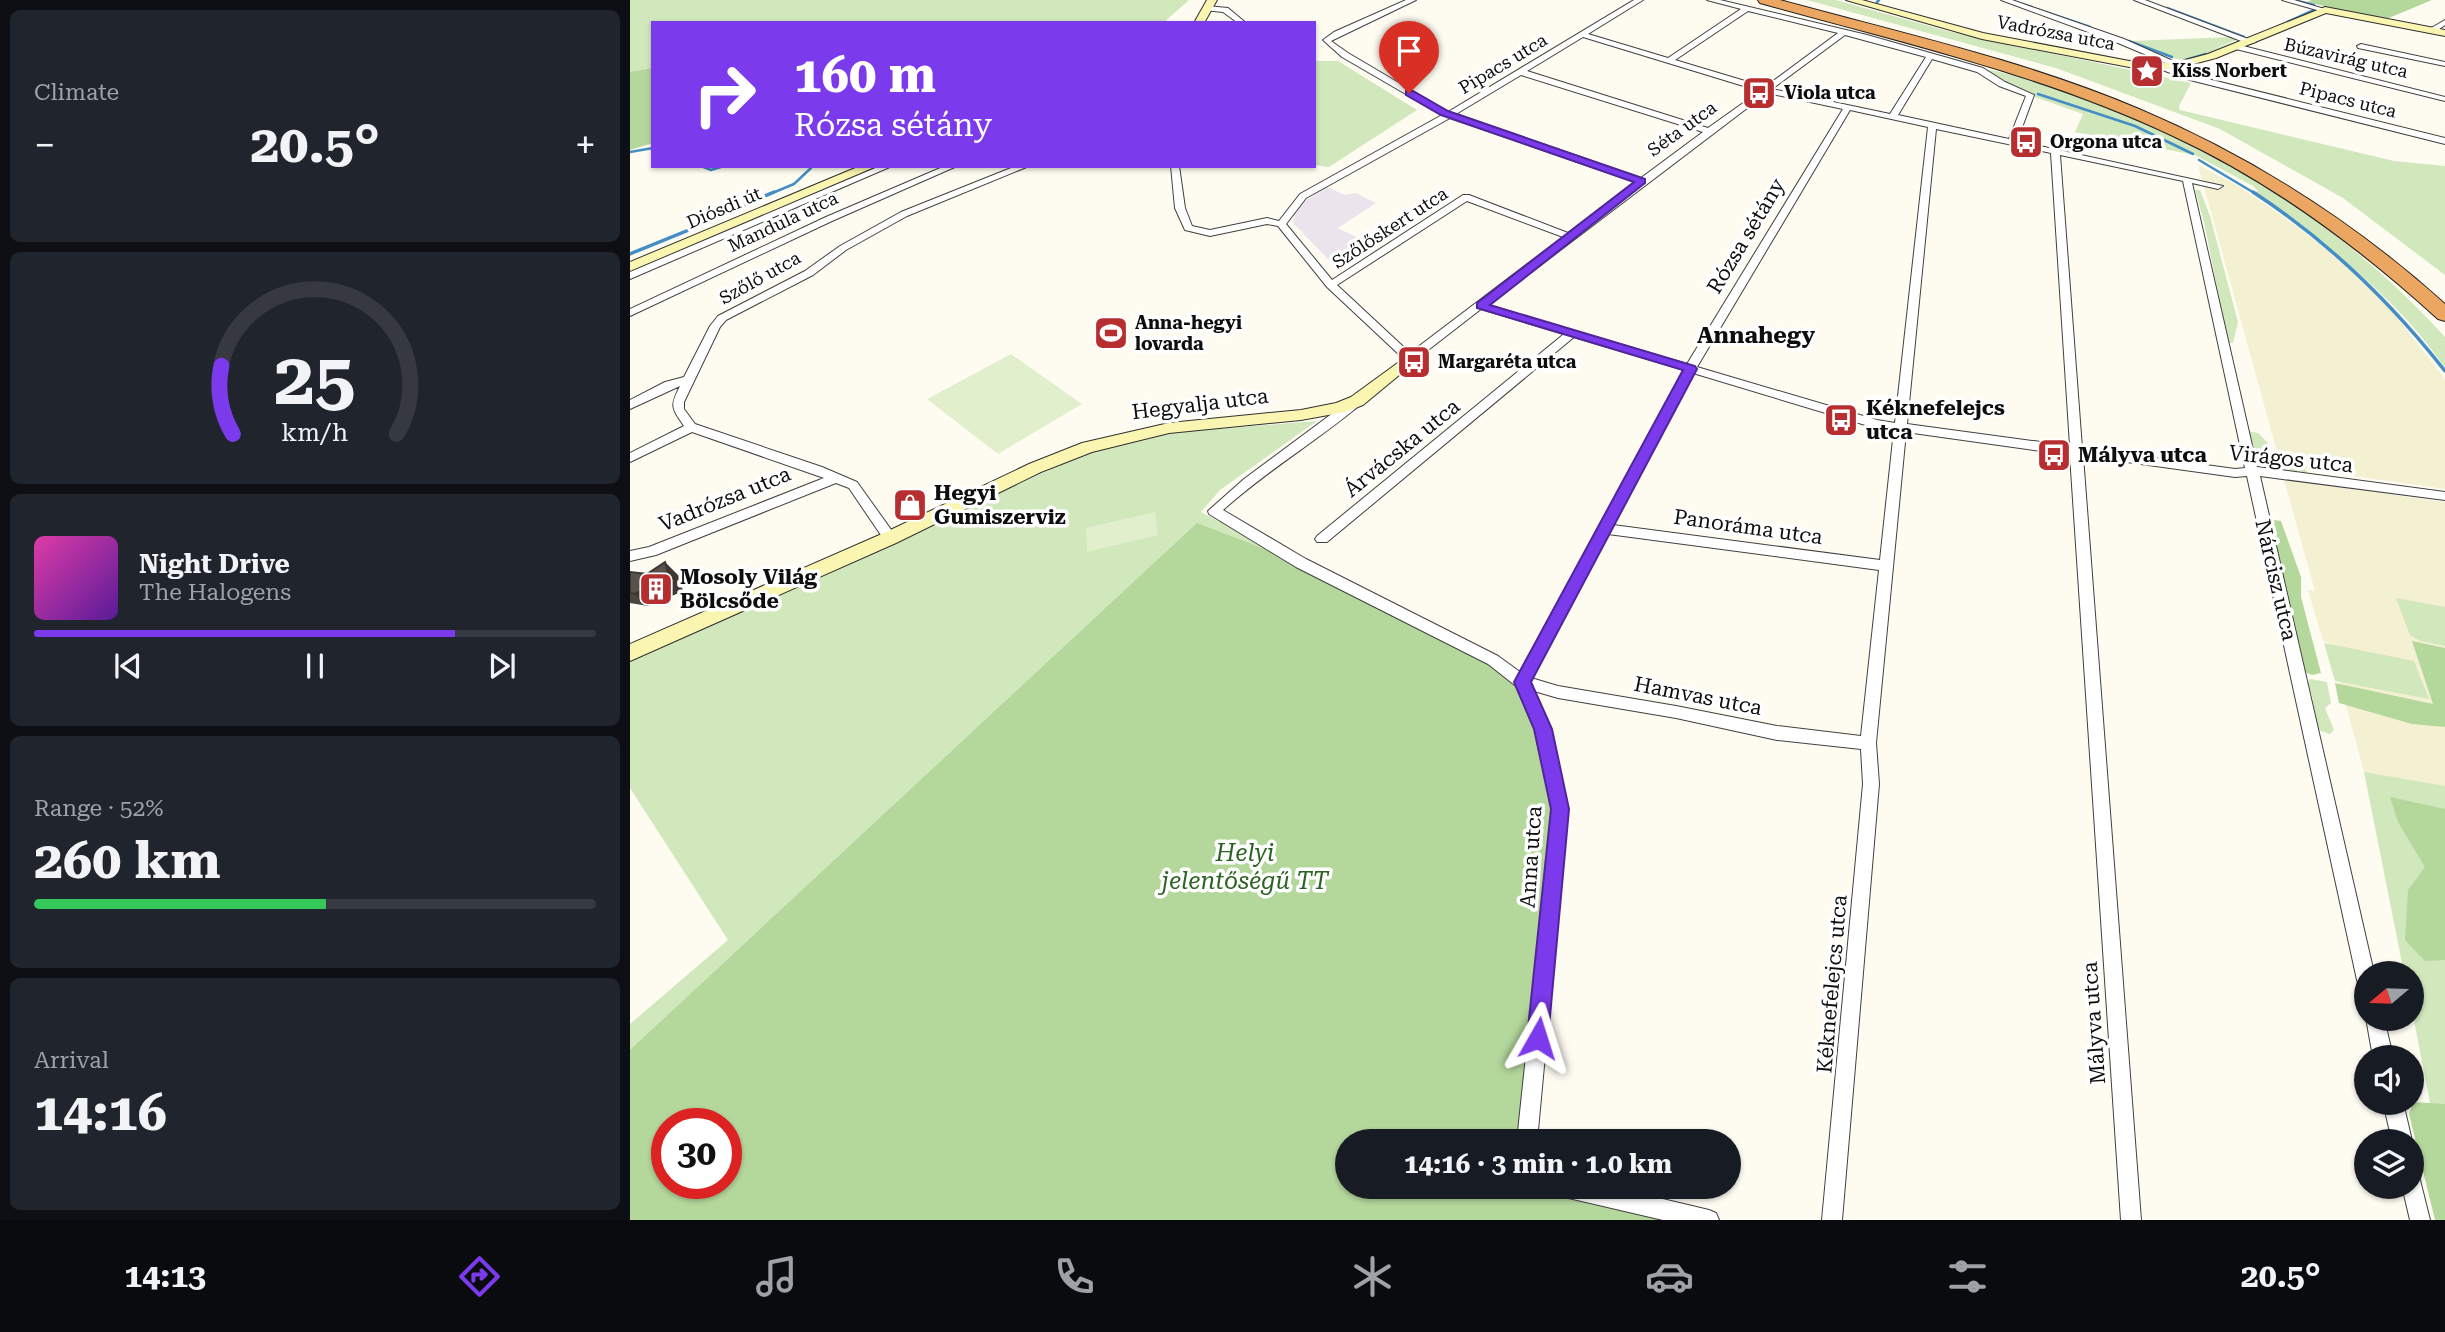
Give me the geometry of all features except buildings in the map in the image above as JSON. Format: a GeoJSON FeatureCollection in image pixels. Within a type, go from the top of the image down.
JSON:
{"type":"FeatureCollection","features":[{"type":"Feature","properties":{"kind":"highway"},"geometry":{"type":"LineString","coordinates":[[1765,0],[2004,66],[2081,92],[2166,126],[2221,153],[2309,205],[2379,255],[2445,315]]}},
{"type":"Feature","properties":{"kind":"highway"},"geometry":{"type":"LineString","coordinates":[[1791,0],[2012,60],[2142,104],[2246,152],[2351,216]]}},
{"type":"Feature","properties":{"kind":"street"},"geometry":{"type":"LineString","coordinates":[[1412,0],[1327,40],[1345,55],[1431,106],[1642,181]]}},
{"type":"Feature","properties":{"kind":"street","name":"Pipacs utca"},"geometry":{"type":"LineString","coordinates":[[1280,223],[1287,220],[1303,197],[1450,114],[1639,0]]}},
{"type":"Feature","properties":{"kind":"street"},"geometry":{"type":"LineString","coordinates":[[1711,0],[1980,70],[2029,96],[2012,141]]}},
{"type":"Feature","properties":{"kind":"street","name":"Vadrózsa utca"},"geometry":{"type":"LineString","coordinates":[[1850,0],[1869,2],[1982,36],[2122,64],[2163,67],[2239,47],[2328,10]]}},
{"type":"Feature","properties":{"kind":"street"},"geometry":{"type":"LineString","coordinates":[[2005,0],[2112,37],[2178,65]]}},
{"type":"Feature","properties":{"kind":"street"},"geometry":{"type":"LineString","coordinates":[[2138,0],[2252,42]]}},
{"type":"Feature","properties":{"kind":"street"},"geometry":{"type":"LineString","coordinates":[[2286,0],[2445,33]]}},
{"type":"Feature","properties":{"kind":"street"},"geometry":{"type":"LineString","coordinates":[[1200,21],[1210,4],[1225,10],[1240,21]]}},
{"type":"Feature","properties":{"kind":"street"},"geometry":{"type":"LineString","coordinates":[[1670,60],[1747,9]]}},
{"type":"Feature","properties":{"kind":"street"},"geometry":{"type":"LineString","coordinates":[[2432,30],[2445,22]]}},
{"type":"Feature","properties":{"kind":"street","name":"Séta utca"},"geometry":{"type":"LineString","coordinates":[[1410,359],[1708,131],[1843,33]]}},
{"type":"Feature","properties":{"kind":"street"},"geometry":{"type":"LineString","coordinates":[[1584,35],[1766,90],[2218,186]]}},
{"type":"Feature","properties":{"kind":"street"},"geometry":{"type":"LineString","coordinates":[[2361,46],[2445,64]]}},
{"type":"Feature","properties":{"kind":"street","name":"Búzavirág utca"},"geometry":{"type":"LineString","coordinates":[[2239,47],[2445,99]]}},
{"type":"Feature","properties":{"kind":"street"},"geometry":{"type":"LineString","coordinates":[[1893,116],[1930,56]]}},
{"type":"Feature","properties":{"kind":"street","name":"Pipacs utca"},"geometry":{"type":"LineString","coordinates":[[2163,67],[2189,77],[2445,141]]}},
{"type":"Feature","properties":{"kind":"street"},"geometry":{"type":"LineString","coordinates":[[1521,72],[1708,131]]}},
{"type":"Feature","properties":{"kind":"street","name":"Rózsa sétány"},"geometry":{"type":"LineString","coordinates":[[1522,682],[1690,369],[1849,107]]}},
{"type":"Feature","properties":{"kind":"street","name":"Kéknefelejcs utca"},"geometry":{"type":"LineString","coordinates":[[1832,1220],[1871,784],[1868,743],[1932,125]]}},
{"type":"Feature","properties":{"kind":"street","name":"Mályva utca"},"geometry":{"type":"LineString","coordinates":[[2055,152],[2131,1220]]}},
{"type":"Feature","properties":{"kind":"street","name":"Diósdi út"},"geometry":{"type":"LineString","coordinates":[[630,267],[865,168]]}},
{"type":"Feature","properties":{"kind":"street","name":"Mandula utca"},"geometry":{"type":"LineString","coordinates":[[630,276],[883,168]]}},
{"type":"Feature","properties":{"kind":"street","name":"Mandula utca"},"geometry":{"type":"LineString","coordinates":[[630,313],[837,215],[948,168]]}},
{"type":"Feature","properties":{"kind":"street","name":"Szőlő utca"},"geometry":{"type":"LineString","coordinates":[[691,426],[678,409],[678,402],[715,326],[734,310],[809,273],[843,248],[904,214],[1021,168]]}},
{"type":"Feature","properties":{"kind":"street"},"geometry":{"type":"LineString","coordinates":[[1175,168],[1184,223],[1193,231],[1210,233],[1267,221],[1280,223],[1331,285],[1410,359],[1357,401]]}},
{"type":"Feature","properties":{"kind":"street","name":"Nárcisz utca"},"geometry":{"type":"LineString","coordinates":[[2187,180],[2362,961]]}},
{"type":"Feature","properties":{"kind":"street","name":"Szőlőskert utca"},"geometry":{"type":"LineString","coordinates":[[1331,285],[1466,197],[1571,237]]}},
{"type":"Feature","properties":{"kind":"street","name":"Virágos utca"},"geometry":{"type":"LineString","coordinates":[[1481,306],[1899,429],[2235,473],[2252,471],[2445,496]]}},
{"type":"Feature","properties":{"kind":"street","name":"Árvácska utca"},"geometry":{"type":"LineString","coordinates":[[1322,539],[1572,333]]}},
{"type":"Feature","properties":{"kind":"street"},"geometry":{"type":"LineString","coordinates":[[630,405],[669,385],[688,380]]}},
{"type":"Feature","properties":{"kind":"street","name":"Anna utca"},"geometry":{"type":"LineString","coordinates":[[1357,401],[1337,419],[1231,494],[1214,511],[1301,563],[1493,660],[1522,682],[1543,729],[1560,809],[1528,1129]]}},
{"type":"Feature","properties":{"kind":"street","name":"Hegyalja utca"},"geometry":{"type":"LineString","coordinates":[[630,653],[890,538],[1035,468],[1114,439],[1169,428],[1301,415],[1339,408],[1357,401]]}},
{"type":"Feature","properties":{"kind":"street"},"geometry":{"type":"LineString","coordinates":[[630,458],[691,426],[853,485],[880,520],[890,538]]}},
{"type":"Feature","properties":{"kind":"street","name":"Vadrózsa utca"},"geometry":{"type":"LineString","coordinates":[[630,556],[662,548],[835,478]]}},
{"type":"Feature","properties":{"kind":"street","name":"Panoráma utca"},"geometry":{"type":"LineString","coordinates":[[1604,529],[1886,566]]}},
{"type":"Feature","properties":{"kind":"street","name":"Hamvas utca"},"geometry":{"type":"LineString","coordinates":[[1522,682],[1558,692],[1777,733],[1868,743]]}},
{"type":"Feature","properties":{"kind":"street"},"geometry":{"type":"LineString","coordinates":[[1617,1199],[1709,1220]]}},
{"type":"Feature","properties":{"kind":"street"},"geometry":{"type":"LineString","coordinates":[[2415,1199],[2420,1220]]}},
{"type":"Feature","properties":{"kind":"shaded area"},"geometry":{"type":"Polygon","coordinates":[[[2198,165],[2237,185],[2299,228],[2375,289],[2445,379],[2445,489],[2281,466],[2198,165]]]}},
{"type":"Feature","properties":{"kind":"shaded area"},"geometry":{"type":"Polygon","coordinates":[[[1327,187],[1345,195],[1356,193],[1376,203],[1338,228],[1360,239],[1329,260],[1293,223],[1298,206],[1327,187]]]}},
{"type":"Feature","properties":{"kind":"shaded area"},"geometry":{"type":"Polygon","coordinates":[[[2284,480],[2445,502],[2445,797],[2364,772],[2329,643],[2323,641],[2308,590],[2315,591],[2284,480]]]}},
{"type":"Feature","properties":{"kind":"green space"},"geometry":{"type":"Polygon","coordinates":[[[630,0],[1189,0],[1165,21],[651,21],[651,145],[630,136],[630,0]]]}},
{"type":"Feature","properties":{"kind":"green space"},"geometry":{"type":"Polygon","coordinates":[[[1807,0],[1836,0],[1947,31],[2191,83],[2179,106],[2180,110],[2394,161],[2445,166],[2445,275],[2343,198],[2220,129],[2056,68],[1807,0]]]}},
{"type":"Feature","properties":{"kind":"green space"},"geometry":{"type":"Polygon","coordinates":[[[2432,0],[2384,20],[2307,2],[2432,0]]]}},
{"type":"Feature","properties":{"kind":"green space"},"geometry":{"type":"Polygon","coordinates":[[[2232,37],[2237,40],[2210,50],[2241,40],[2244,42],[2184,62],[2131,41],[2232,37]]]}},
{"type":"Feature","properties":{"kind":"green space"},"geometry":{"type":"Polygon","coordinates":[[[1316,61],[1338,61],[1417,110],[1329,167],[1316,165],[1316,61]]]}},
{"type":"Feature","properties":{"kind":"green space"},"geometry":{"type":"Polygon","coordinates":[[[651,68],[651,144],[630,150],[630,72],[651,68]]]}},
{"type":"Feature","properties":{"kind":"green space"},"geometry":{"type":"Polygon","coordinates":[[[1982,69],[2031,80],[2131,118],[2182,141],[2277,194],[2322,225],[2406,296],[2445,337],[2445,368],[2426,342],[2381,294],[2331,250],[2252,193],[2258,191],[2253,186],[2195,155],[2075,132],[2083,114],[2018,91],[1982,69]]]}},
{"type":"Feature","properties":{"kind":"green space"},"geometry":{"type":"Polygon","coordinates":[[[2195,190],[2200,190],[2210,216],[2238,322],[2233,343],[2228,343],[2195,190]]]}},
{"type":"Feature","properties":{"kind":"green space"},"geometry":{"type":"Polygon","coordinates":[[[1011,354],[1082,404],[998,454],[927,399],[1011,354]]]}},
{"type":"Feature","properties":{"kind":"green space","name":"Helyi jelentőségű TT"},"geometry":{"type":"Polygon","coordinates":[[[1317,421],[1220,490],[1201,512],[1490,665],[1352,1129],[1335,1129],[1335,1187],[630,1220],[630,1024],[728,940],[630,788],[630,660],[1107,444],[1164,433],[1317,421]]]}},
{"type":"Feature","properties":{"kind":"green space"},"geometry":{"type":"Polygon","coordinates":[[[2248,431],[2258,433],[2268,443],[2268,452],[2275,464],[2302,466],[2308,473],[2273,468],[2260,463],[2248,431]]]}},
{"type":"Feature","properties":{"kind":"green space"},"geometry":{"type":"Polygon","coordinates":[[[1155,512],[1158,535],[1087,552],[1086,528],[1155,512]]]}},
{"type":"Feature","properties":{"kind":"green space"},"geometry":{"type":"Polygon","coordinates":[[[2267,519],[2281,521],[2301,577],[2301,597],[2321,673],[2312,675],[2302,671],[2267,519]]]}},
{"type":"Feature","properties":{"kind":"green space","name":"Helyi jelentőségű TT"},"geometry":{"type":"Polygon","coordinates":[[[1197,523],[1301,563],[1522,682],[1560,809],[1528,1129],[1335,1129],[1335,1199],[1614,1199],[1709,1220],[630,1220],[630,1050],[1197,523]]]}},
{"type":"Feature","properties":{"kind":"green space"},"geometry":{"type":"Polygon","coordinates":[[[2396,598],[2445,607],[2445,646],[2421,641],[2410,635],[2396,598]]]}},
{"type":"Feature","properties":{"kind":"green space"},"geometry":{"type":"Polygon","coordinates":[[[2412,641],[2445,648],[2445,727],[2412,724],[2339,703],[2335,683],[2433,704],[2412,641]]]}},
{"type":"Feature","properties":{"kind":"green space"},"geometry":{"type":"Polygon","coordinates":[[[2324,643],[2414,661],[2429,699],[2335,681],[2324,643]]]}},
{"type":"Feature","properties":{"kind":"green space"},"geometry":{"type":"Polygon","coordinates":[[[2310,679],[2327,682],[2331,703],[2325,708],[2334,730],[2330,734],[2318,730],[2312,695],[2307,684],[2310,679]]]}},
{"type":"Feature","properties":{"kind":"green space"},"geometry":{"type":"Polygon","coordinates":[[[2364,772],[2445,786],[2445,1180],[2424,1072],[2424,1045],[2419,1045],[2416,1031],[2424,1031],[2424,961],[2402,961],[2364,772]]]}},
{"type":"Feature","properties":{"kind":"green space"},"geometry":{"type":"Polygon","coordinates":[[[2390,797],[2445,809],[2445,960],[2425,961],[2405,940],[2408,890],[2425,867],[2398,822],[2390,797]]]}},
{"type":"Feature","properties":{"kind":"green space"},"geometry":{"type":"Polygon","coordinates":[[[2424,1103],[2445,1104],[2445,1220],[2435,1220],[2424,1175],[2424,1129],[2413,1129],[2409,1115],[2424,1115],[2424,1103]]]}},
{"type":"Feature","properties":{"kind":"waterway"},"geometry":{"type":"LineString","coordinates":[[2294,0],[2314,5]]}},
{"type":"Feature","properties":{"kind":"waterway"},"geometry":{"type":"LineString","coordinates":[[2025,5],[2090,27]]}},
{"type":"Feature","properties":{"kind":"waterway"},"geometry":{"type":"LineString","coordinates":[[2167,8],[2244,37]]}},
{"type":"Feature","properties":{"kind":"waterway"},"geometry":{"type":"LineString","coordinates":[[2270,30],[2314,10]]}},
{"type":"Feature","properties":{"kind":"waterway"},"geometry":{"type":"LineString","coordinates":[[2129,41],[2172,57]]}},
{"type":"Feature","properties":{"kind":"waterway"},"geometry":{"type":"LineString","coordinates":[[2185,60],[2206,54]]}},
{"type":"Feature","properties":{"kind":"waterway"},"geometry":{"type":"LineString","coordinates":[[2038,94],[2135,126],[2193,154]]}},
{"type":"Feature","properties":{"kind":"waterway"},"geometry":{"type":"LineString","coordinates":[[630,152],[651,148]]}},
{"type":"Feature","properties":{"kind":"waterway"},"geometry":{"type":"LineString","coordinates":[[2199,160],[2256,194]]}},
{"type":"Feature","properties":{"kind":"waterway"},"geometry":{"type":"LineString","coordinates":[[706,168],[718,168]]}},
{"type":"Feature","properties":{"kind":"waterway"},"geometry":{"type":"LineString","coordinates":[[770,194],[794,184],[811,168]]}},
{"type":"Feature","properties":{"kind":"waterway"},"geometry":{"type":"LineString","coordinates":[[735,209],[774,192]]}},
{"type":"Feature","properties":{"kind":"waterway"},"geometry":{"type":"LineString","coordinates":[[2256,194],[2307,231],[2356,274],[2402,320],[2445,371]]}},
{"type":"Feature","properties":{"kind":"waterway"},"geometry":{"type":"LineString","coordinates":[[630,254],[716,219]]}},
{"type":"Feature","properties":{"kind":"place","name":"Kiss Norbert"},"geometry":{"type":"Point","coordinates":[2147,71]}},
{"type":"Feature","properties":{"kind":"place","name":"Viola utca"},"geometry":{"type":"Point","coordinates":[1759,93]}},
{"type":"Feature","properties":{"kind":"place","name":"Orgona utca"},"geometry":{"type":"Point","coordinates":[2026,142]}},
{"type":"Feature","properties":{"kind":"place","name":"Anna-hegyi lovarda"},"geometry":{"type":"Point","coordinates":[1111,333]}},
{"type":"Feature","properties":{"kind":"place","name":"Margaréta utca"},"geometry":{"type":"Point","coordinates":[1414,362]}},
{"type":"Feature","properties":{"kind":"place","name":"Kéknefelejcs utca"},"geometry":{"type":"Point","coordinates":[1841,420]}},
{"type":"Feature","properties":{"kind":"place","name":"Mályva utca"},"geometry":{"type":"Point","coordinates":[2054,455]}},
{"type":"Feature","properties":{"kind":"place","name":"Hegyi Gumiszerviz"},"geometry":{"type":"Point","coordinates":[910,505]}},
{"type":"Feature","properties":{"kind":"place","name":"Mosoly Világ Bölcsőde"},"geometry":{"type":"Point","coordinates":[656,589]}},
{"type":"Feature","properties":{"kind":"district","name":"Annahegy"},"geometry":{"type":"Point","coordinates":[1756,335]}},
{"type":"Feature","properties":{"kind":"route"},"geometry":{"type":"LineString","coordinates":[[1409,93],[1444,113],[1642,181],[1481,306],[1690,369],[1522,682],[1543,729],[1560,809],[1538,1038]]}}]}
